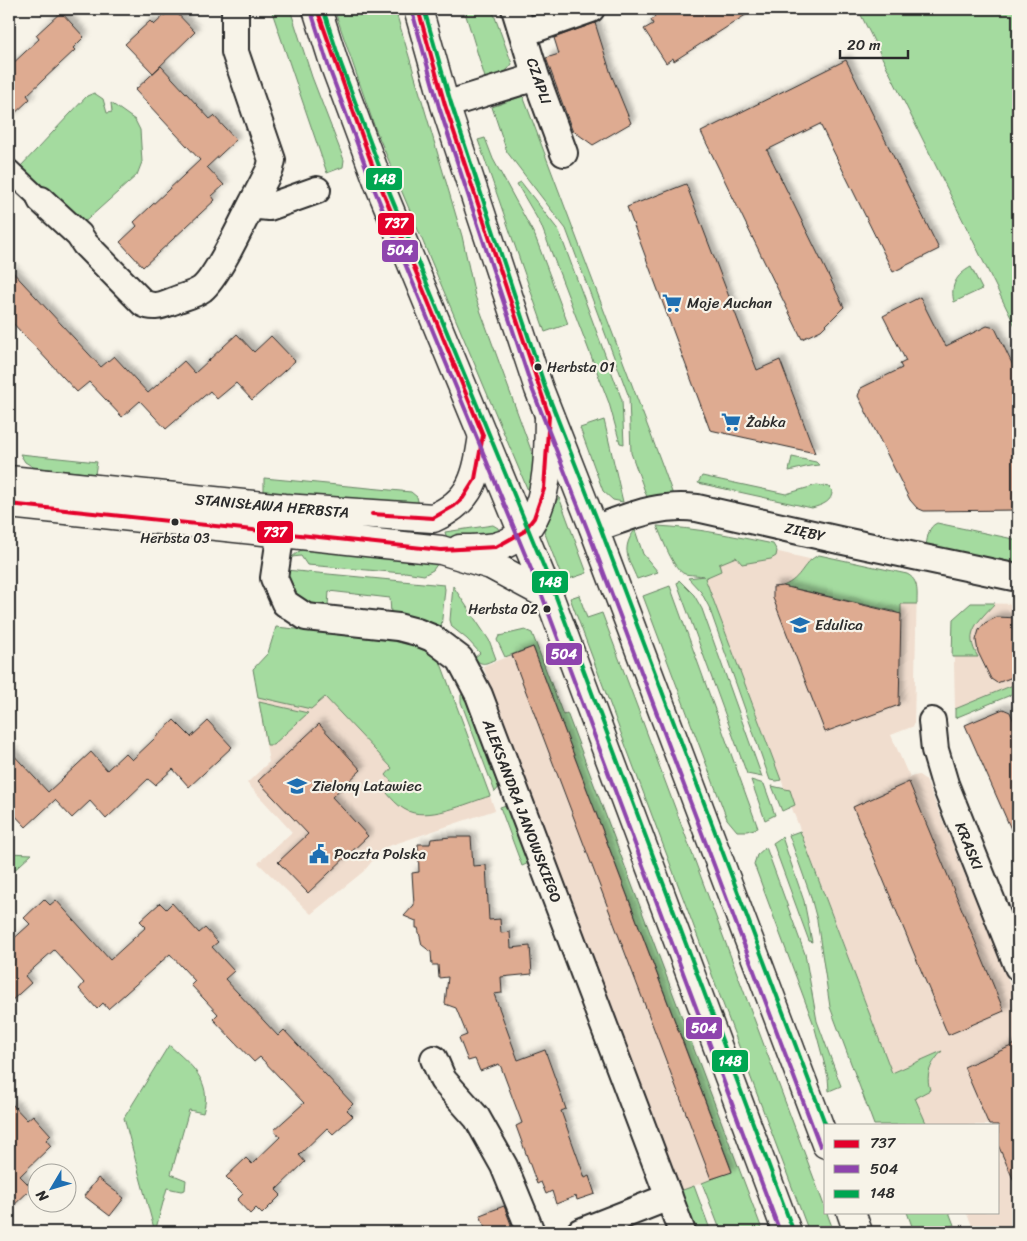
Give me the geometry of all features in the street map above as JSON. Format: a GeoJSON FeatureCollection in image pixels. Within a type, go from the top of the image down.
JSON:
{"type":"FeatureCollection","features":[{"type":"Feature","properties":{"kind":"main road"},"geometry":{"type":"LineString","coordinates":[[317,9],[335,66],[379,184],[549,596],[787,1232]]}},
{"type":"Feature","properties":{"kind":"main road"},"geometry":{"type":"LineString","coordinates":[[418,9],[445,105],[550,416],[824,1139]]}},
{"type":"Feature","properties":{"kind":"main road"},"geometry":{"type":"LineString","coordinates":[[523,532],[534,518],[544,489],[550,416]]}},
{"type":"Feature","properties":{"kind":"main road","name":"STANISŁAWA HERBSTA"},"geometry":{"type":"LineString","coordinates":[[9,504],[283,521],[433,518],[444,514],[470,489],[478,468],[483,435]]}},
{"type":"Feature","properties":{"kind":"main road","name":"STANISŁAWA HERBSTA"},"geometry":{"type":"LineString","coordinates":[[9,480],[283,521],[441,550],[491,565],[549,596]]}},
{"type":"Feature","properties":{"kind":"main road","name":"STANISŁAWA HERBSTA"},"geometry":{"type":"LineString","coordinates":[[441,550],[496,547],[523,532]]}},
{"type":"Feature","properties":{"kind":"main road"},"geometry":{"type":"LineString","coordinates":[[852,1214],[858,1232]]}},
{"type":"Feature","properties":{"kind":"street"},"geometry":{"type":"LineString","coordinates":[[9,170],[79,235],[85,244],[143,303],[148,306],[157,306],[203,288],[216,271],[270,169],[272,160],[235,52],[235,9]]}},
{"type":"Feature","properties":{"kind":"street"},"geometry":{"type":"LineString","coordinates":[[519,21],[592,9]]}},
{"type":"Feature","properties":{"kind":"street","name":"CZAPLI"},"geometry":{"type":"LineString","coordinates":[[519,21],[536,77],[564,153]]}},
{"type":"Feature","properties":{"kind":"street"},"geometry":{"type":"LineString","coordinates":[[445,105],[536,77]]}},
{"type":"Feature","properties":{"kind":"street"},"geometry":{"type":"LineString","coordinates":[[253,202],[259,206],[269,207],[317,190]]}},
{"type":"Feature","properties":{"kind":"street","name":"ZIĘBY"},"geometry":{"type":"LineString","coordinates":[[594,529],[647,510],[681,506],[1018,578]]}},
{"type":"Feature","properties":{"kind":"street","name":"ALEKSANDRA JANOWSKIEGO"},"geometry":{"type":"LineString","coordinates":[[283,521],[274,578],[285,603],[306,617],[398,627],[417,632],[437,641],[460,659],[479,695],[682,1232]]}},
{"type":"Feature","properties":{"kind":"street","name":"KRASKI"},"geometry":{"type":"LineString","coordinates":[[932,721],[935,750],[942,775],[1018,967]]}},
{"type":"Feature","properties":{"kind":"street"},"geometry":{"type":"LineString","coordinates":[[434,1059],[443,1080],[477,1118],[504,1166],[531,1232]]}},
{"type":"Feature","properties":{"kind":"street"},"geometry":{"type":"LineString","coordinates":[[580,1232],[669,1197]]}},
{"type":"Feature","properties":{"kind":"shaded area"},"geometry":{"type":"Polygon","coordinates":[[[718,538],[917,584],[914,726],[891,735],[910,777],[919,775],[926,780],[1018,1004],[1018,1232],[975,1232],[967,1214],[1000,1214],[1000,1124],[927,1124],[915,1097],[930,1090],[927,1079],[929,1070],[941,1052],[892,1073],[691,541],[718,538]]]}},
{"type":"Feature","properties":{"kind":"shaded area"},"geometry":{"type":"Polygon","coordinates":[[[971,603],[1018,604],[1018,683],[955,709],[953,619],[971,603]]]}},
{"type":"Feature","properties":{"kind":"shaded area"},"geometry":{"type":"Polygon","coordinates":[[[274,634],[440,661],[495,810],[383,848],[364,871],[311,914],[258,863],[292,832],[247,783],[269,762],[253,669],[268,653],[274,634]]]}},
{"type":"Feature","properties":{"kind":"shaded area"},"geometry":{"type":"Polygon","coordinates":[[[533,647],[732,1172],[680,1191],[483,666],[533,647]]]}},
{"type":"Feature","properties":{"kind":"green space"},"geometry":{"type":"Polygon","coordinates":[[[271,9],[290,9],[312,77],[344,160],[343,167],[327,173],[271,9]]]}},
{"type":"Feature","properties":{"kind":"green space"},"geometry":{"type":"Polygon","coordinates":[[[334,9],[395,9],[462,236],[475,296],[535,461],[532,500],[375,128],[334,9]]]}},
{"type":"Feature","properties":{"kind":"green space"},"geometry":{"type":"Polygon","coordinates":[[[464,9],[492,9],[512,64],[504,73],[497,77],[486,81],[464,9]]]}},
{"type":"Feature","properties":{"kind":"green space"},"geometry":{"type":"Polygon","coordinates":[[[858,9],[1018,9],[1018,332],[1000,295],[858,9]]]}},
{"type":"Feature","properties":{"kind":"green space"},"geometry":{"type":"Polygon","coordinates":[[[94,93],[103,99],[107,113],[112,112],[111,103],[135,120],[140,130],[142,162],[137,175],[80,226],[20,167],[87,96],[94,93]]]}},
{"type":"Feature","properties":{"kind":"green space"},"geometry":{"type":"Polygon","coordinates":[[[523,96],[673,495],[648,500],[631,453],[629,397],[566,229],[507,152],[492,107],[523,96]]]}},
{"type":"Feature","properties":{"kind":"green space"},"geometry":{"type":"Polygon","coordinates":[[[485,138],[493,159],[535,236],[568,324],[545,332],[478,140],[485,138]]]}},
{"type":"Feature","properties":{"kind":"green space"},"geometry":{"type":"Polygon","coordinates":[[[521,182],[559,231],[622,400],[624,444],[620,443],[609,403],[541,225],[517,184],[521,182]]]}},
{"type":"Feature","properties":{"kind":"green space"},"geometry":{"type":"Polygon","coordinates":[[[971,267],[982,289],[954,302],[953,291],[955,282],[961,274],[971,267]]]}},
{"type":"Feature","properties":{"kind":"green space"},"geometry":{"type":"Polygon","coordinates":[[[604,420],[623,502],[613,500],[603,491],[580,428],[604,420]]]}},
{"type":"Feature","properties":{"kind":"green space"},"geometry":{"type":"Polygon","coordinates":[[[20,454],[97,462],[95,474],[33,467],[25,462],[20,454]]]}},
{"type":"Feature","properties":{"kind":"green space"},"geometry":{"type":"Polygon","coordinates":[[[792,457],[816,462],[819,465],[789,471],[792,457]]]}},
{"type":"Feature","properties":{"kind":"green space"},"geometry":{"type":"Polygon","coordinates":[[[702,476],[786,494],[817,485],[829,487],[832,490],[832,494],[829,500],[812,508],[698,483],[702,476]]]}},
{"type":"Feature","properties":{"kind":"green space"},"geometry":{"type":"Polygon","coordinates":[[[264,478],[411,492],[417,497],[419,505],[264,492],[264,478]]]}},
{"type":"Feature","properties":{"kind":"green space"},"geometry":{"type":"Polygon","coordinates":[[[559,497],[587,573],[563,581],[544,531],[559,497]]]}},
{"type":"Feature","properties":{"kind":"green space"},"geometry":{"type":"Polygon","coordinates":[[[937,523],[1018,540],[1018,565],[926,545],[930,529],[937,523]]]}},
{"type":"Feature","properties":{"kind":"green space"},"geometry":{"type":"Polygon","coordinates":[[[493,525],[498,528],[500,537],[494,542],[447,539],[445,532],[493,525]]]}},
{"type":"Feature","properties":{"kind":"green space"},"geometry":{"type":"Polygon","coordinates":[[[657,526],[730,535],[773,544],[777,551],[776,556],[771,559],[742,564],[736,557],[719,564],[721,571],[705,578],[781,780],[770,780],[709,607],[701,592],[688,578],[704,576],[685,574],[676,566],[657,526]]]}},
{"type":"Feature","properties":{"kind":"green space"},"geometry":{"type":"Polygon","coordinates":[[[635,530],[643,554],[658,572],[637,579],[627,554],[630,537],[635,530]]]}},
{"type":"Feature","properties":{"kind":"green space"},"geometry":{"type":"Polygon","coordinates":[[[305,548],[438,563],[433,570],[424,575],[307,565],[301,556],[292,557],[305,548]]]}},
{"type":"Feature","properties":{"kind":"green space"},"geometry":{"type":"Polygon","coordinates":[[[819,555],[907,574],[915,583],[917,604],[901,604],[901,618],[893,611],[783,586],[795,579],[813,558],[819,555]]]}},
{"type":"Feature","properties":{"kind":"green space"},"geometry":{"type":"Polygon","coordinates":[[[286,570],[444,585],[441,628],[411,616],[391,614],[390,598],[329,591],[328,606],[304,601],[294,594],[286,570]]]}},
{"type":"Feature","properties":{"kind":"green space"},"geometry":{"type":"Polygon","coordinates":[[[679,580],[694,595],[702,609],[762,777],[747,774],[677,583],[679,580]]]}},
{"type":"Feature","properties":{"kind":"green space"},"geometry":{"type":"Polygon","coordinates":[[[453,586],[489,640],[496,659],[485,663],[477,661],[474,658],[480,653],[452,627],[450,620],[453,586]]]}},
{"type":"Feature","properties":{"kind":"green space"},"geometry":{"type":"Polygon","coordinates":[[[670,586],[758,828],[737,831],[727,819],[643,596],[670,586]]]}},
{"type":"Feature","properties":{"kind":"green space"},"geometry":{"type":"Polygon","coordinates":[[[579,595],[587,618],[602,613],[824,1205],[824,1214],[827,1214],[834,1232],[809,1232],[570,598],[579,595]]]}},
{"type":"Feature","properties":{"kind":"green space"},"geometry":{"type":"Polygon","coordinates":[[[971,603],[995,603],[978,622],[972,634],[972,641],[978,657],[952,657],[953,619],[971,603]]]}},
{"type":"Feature","properties":{"kind":"green space"},"geometry":{"type":"Polygon","coordinates":[[[276,627],[403,640],[423,647],[442,660],[440,661],[490,796],[435,813],[413,813],[397,804],[387,793],[395,786],[386,775],[392,768],[325,697],[311,709],[258,697],[253,669],[268,653],[276,627]]]}},
{"type":"Feature","properties":{"kind":"green space"},"geometry":{"type":"Polygon","coordinates":[[[525,630],[532,633],[563,715],[567,713],[763,1232],[721,1232],[702,1183],[732,1171],[533,647],[505,657],[497,640],[499,636],[525,630]]]}},
{"type":"Feature","properties":{"kind":"green space"},"geometry":{"type":"Polygon","coordinates":[[[1018,683],[1018,692],[955,718],[955,709],[1018,683]]]}},
{"type":"Feature","properties":{"kind":"green space"},"geometry":{"type":"Polygon","coordinates":[[[465,692],[500,786],[495,792],[461,702],[461,695],[465,692]]]}},
{"type":"Feature","properties":{"kind":"green space"},"geometry":{"type":"Polygon","coordinates":[[[259,702],[308,713],[273,745],[267,745],[259,702]]]}},
{"type":"Feature","properties":{"kind":"green space"},"geometry":{"type":"Polygon","coordinates":[[[751,780],[764,784],[775,815],[765,820],[751,780]]]}},
{"type":"Feature","properties":{"kind":"green space"},"geometry":{"type":"Polygon","coordinates":[[[772,786],[790,790],[795,805],[782,811],[772,786]]]}},
{"type":"Feature","properties":{"kind":"green space"},"geometry":{"type":"Polygon","coordinates":[[[506,805],[529,863],[522,866],[500,807],[506,805]]]}},
{"type":"Feature","properties":{"kind":"green space"},"geometry":{"type":"Polygon","coordinates":[[[800,831],[892,1073],[942,1051],[930,1069],[928,1079],[930,1090],[915,1098],[927,1124],[874,1124],[830,1007],[817,920],[789,835],[800,831]]]}},
{"type":"Feature","properties":{"kind":"green space"},"geometry":{"type":"Polygon","coordinates":[[[782,837],[804,901],[812,942],[809,941],[773,843],[782,837]]]}},
{"type":"Feature","properties":{"kind":"green space"},"geometry":{"type":"Polygon","coordinates":[[[766,847],[805,954],[817,1021],[841,1086],[829,1091],[828,1077],[814,1025],[754,864],[757,855],[766,847]]]}},
{"type":"Feature","properties":{"kind":"green space"},"geometry":{"type":"Polygon","coordinates":[[[9,853],[32,854],[9,875],[9,853]]]}},
{"type":"Feature","properties":{"kind":"green space"},"geometry":{"type":"Polygon","coordinates":[[[169,1045],[198,1074],[205,1092],[205,1102],[203,1113],[189,1110],[171,1174],[186,1180],[185,1190],[167,1188],[155,1232],[124,1118],[169,1045]]]}},
{"type":"Feature","properties":{"kind":"green space"},"geometry":{"type":"Polygon","coordinates":[[[694,1186],[711,1232],[694,1232],[680,1191],[694,1186]]]}},
{"type":"Feature","properties":{"kind":"green space"},"geometry":{"type":"Polygon","coordinates":[[[908,1214],[950,1214],[954,1225],[937,1232],[914,1232],[908,1214]]]}},
{"type":"Feature","properties":{"kind":"building"},"geometry":{"type":"Polygon","coordinates":[[[171,9],[195,32],[153,73],[125,44],[150,21],[154,25],[171,9]]]}},
{"type":"Feature","properties":{"kind":"building"},"geometry":{"type":"Polygon","coordinates":[[[649,9],[755,9],[674,61],[673,58],[666,63],[644,29],[653,24],[651,20],[655,17],[649,9]]]}},
{"type":"Feature","properties":{"kind":"building"},"geometry":{"type":"Polygon","coordinates":[[[61,12],[84,37],[73,48],[75,50],[27,95],[30,99],[9,119],[9,67],[39,39],[36,35],[61,12]]]}},
{"type":"Feature","properties":{"kind":"building"},"geometry":{"type":"Polygon","coordinates":[[[595,23],[611,74],[631,123],[593,145],[572,130],[546,58],[559,54],[554,38],[595,23]]]}},
{"type":"Feature","properties":{"kind":"building"},"geometry":{"type":"Polygon","coordinates":[[[846,60],[939,249],[893,272],[820,124],[767,150],[844,307],[821,330],[802,339],[701,132],[846,60]]]}},
{"type":"Feature","properties":{"kind":"building"},"geometry":{"type":"Polygon","coordinates":[[[161,66],[210,119],[214,116],[236,140],[207,167],[224,185],[212,196],[215,200],[143,267],[120,242],[137,226],[134,222],[200,160],[135,90],[161,66]]]}},
{"type":"Feature","properties":{"kind":"building"},"geometry":{"type":"Polygon","coordinates":[[[686,184],[757,370],[780,360],[815,453],[710,430],[627,207],[686,184]]]}},
{"type":"Feature","properties":{"kind":"building"},"geometry":{"type":"Polygon","coordinates":[[[9,268],[101,367],[114,356],[148,393],[184,361],[195,373],[237,334],[254,352],[271,336],[295,361],[252,400],[236,383],[217,399],[210,391],[166,429],[140,401],[122,417],[89,382],[77,392],[9,319],[9,268]]]}},
{"type":"Feature","properties":{"kind":"building"},"geometry":{"type":"Polygon","coordinates":[[[920,297],[946,346],[987,326],[995,328],[1018,376],[1018,510],[924,511],[917,508],[910,500],[858,396],[861,388],[902,368],[900,364],[906,361],[883,316],[920,297]]]}},
{"type":"Feature","properties":{"kind":"building"},"geometry":{"type":"Polygon","coordinates":[[[783,586],[901,614],[899,705],[825,732],[773,598],[773,587],[783,586]]]}},
{"type":"Feature","properties":{"kind":"building"},"geometry":{"type":"Polygon","coordinates":[[[997,617],[1018,618],[1018,675],[997,683],[991,679],[978,652],[976,640],[979,630],[985,623],[997,617]]]}},
{"type":"Feature","properties":{"kind":"building"},"geometry":{"type":"Polygon","coordinates":[[[533,647],[732,1172],[711,1179],[512,655],[533,647]]]}},
{"type":"Feature","properties":{"kind":"building"},"geometry":{"type":"Polygon","coordinates":[[[1003,709],[1010,712],[1018,731],[1018,845],[965,725],[1003,709]]]}},
{"type":"Feature","properties":{"kind":"building"},"geometry":{"type":"Polygon","coordinates":[[[174,720],[191,737],[208,721],[232,747],[189,787],[173,769],[155,785],[148,779],[106,819],[90,801],[72,818],[55,800],[26,827],[9,809],[9,750],[48,792],[91,752],[107,770],[125,753],[132,760],[174,720]]]}},
{"type":"Feature","properties":{"kind":"building"},"geometry":{"type":"Polygon","coordinates":[[[319,724],[361,770],[332,797],[368,836],[308,893],[278,862],[308,834],[258,781],[319,724]]]}},
{"type":"Feature","properties":{"kind":"building"},"geometry":{"type":"Polygon","coordinates":[[[909,782],[1004,1011],[948,1035],[853,807],[909,782]]]}},
{"type":"Feature","properties":{"kind":"building"},"geometry":{"type":"Polygon","coordinates":[[[471,837],[473,866],[486,865],[489,920],[500,919],[501,933],[510,932],[511,948],[530,946],[532,974],[501,977],[502,993],[494,994],[518,1060],[545,1050],[566,1109],[561,1111],[585,1178],[589,1176],[595,1194],[577,1200],[576,1196],[556,1204],[552,1191],[546,1194],[541,1182],[537,1184],[516,1126],[522,1123],[501,1067],[499,1064],[480,1071],[475,1059],[468,1061],[459,1038],[467,1035],[456,1008],[445,1004],[448,977],[439,978],[438,965],[432,965],[431,952],[422,945],[418,928],[416,928],[416,921],[404,916],[414,905],[412,873],[419,872],[418,844],[430,844],[431,839],[471,837]]]}},
{"type":"Feature","properties":{"kind":"building"},"geometry":{"type":"Polygon","coordinates":[[[44,899],[50,905],[56,900],[110,960],[146,927],[140,921],[160,903],[166,909],[172,903],[199,933],[205,928],[218,942],[212,947],[234,971],[225,979],[278,1036],[284,1030],[353,1104],[347,1110],[353,1116],[333,1134],[327,1128],[299,1155],[305,1162],[276,1190],[281,1195],[262,1214],[256,1208],[250,1214],[237,1200],[243,1194],[226,1177],[246,1158],[252,1164],[280,1137],[274,1130],[304,1103],[260,1057],[254,1062],[213,1019],[218,1014],[191,985],[195,981],[170,954],[108,1009],[103,1003],[97,1009],[79,989],[84,983],[54,950],[25,976],[31,983],[9,1003],[9,943],[30,924],[24,918],[44,899]]]}},
{"type":"Feature","properties":{"kind":"building"},"geometry":{"type":"Polygon","coordinates":[[[1018,1043],[1018,1190],[1000,1150],[1000,1124],[989,1124],[964,1067],[1018,1043]]]}},
{"type":"Feature","properties":{"kind":"building"},"geometry":{"type":"Polygon","coordinates":[[[9,1101],[27,1120],[33,1115],[51,1135],[46,1140],[51,1146],[32,1164],[28,1164],[28,1168],[20,1176],[28,1184],[28,1192],[9,1210],[9,1101]]]}},
{"type":"Feature","properties":{"kind":"building"},"geometry":{"type":"Polygon","coordinates":[[[98,1178],[124,1198],[110,1216],[84,1196],[98,1178]]]}},
{"type":"Feature","properties":{"kind":"building"},"geometry":{"type":"Polygon","coordinates":[[[504,1206],[514,1232],[487,1232],[480,1215],[504,1206]]]}},
{"type":"Feature","properties":{"kind":"transit line","name":"737"},"geometry":{"type":"LineString","coordinates":[[317,9],[374,170],[483,435]]}},
{"type":"Feature","properties":{"kind":"transit line","name":"148"},"geometry":{"type":"LineString","coordinates":[[323,9],[341,64],[385,182],[555,594],[793,1230]]}},
{"type":"Feature","properties":{"kind":"transit line","name":"737"},"geometry":{"type":"LineString","coordinates":[[9,504],[441,550],[496,547],[523,532],[534,518],[544,489],[549,416],[445,105],[418,9]]}},
{"type":"Feature","properties":{"kind":"transit line","name":"148"},"geometry":{"type":"LineString","coordinates":[[424,9],[451,103],[545,387],[600,527],[825,1124]]}},
{"type":"Feature","properties":{"kind":"transit line","name":"504"},"geometry":{"type":"LineString","coordinates":[[311,11],[329,68],[373,186],[543,598],[780,1232]]}},
{"type":"Feature","properties":{"kind":"transit line","name":"504"},"geometry":{"type":"LineString","coordinates":[[412,11],[439,107],[533,391],[588,531],[820,1146]]}},
{"type":"Feature","properties":{"kind":"transit line","name":"737"},"geometry":{"type":"LineString","coordinates":[[372,514],[433,518],[454,506],[463,498],[475,479],[483,435]]}},
{"type":"Feature","properties":{"kind":"place","name":"Moje Auchan"},"geometry":{"type":"Point","coordinates":[672,303]}},
{"type":"Feature","properties":{"kind":"place","name":"Herbsta 01"},"geometry":{"type":"Point","coordinates":[538,367]}},
{"type":"Feature","properties":{"kind":"place","name":"Żabka"},"geometry":{"type":"Point","coordinates":[731,422]}},
{"type":"Feature","properties":{"kind":"place","name":"Herbsta 03"},"geometry":{"type":"Point","coordinates":[175,522]}},
{"type":"Feature","properties":{"kind":"place","name":"Herbsta 02"},"geometry":{"type":"Point","coordinates":[547,609]}},
{"type":"Feature","properties":{"kind":"place","name":"Edulica"},"geometry":{"type":"Point","coordinates":[800,625]}},
{"type":"Feature","properties":{"kind":"place","name":"Zielony Latawiec"},"geometry":{"type":"Point","coordinates":[297,786]}},
{"type":"Feature","properties":{"kind":"place","name":"Poczta Polska"},"geometry":{"type":"Point","coordinates":[319,854]}}]}
